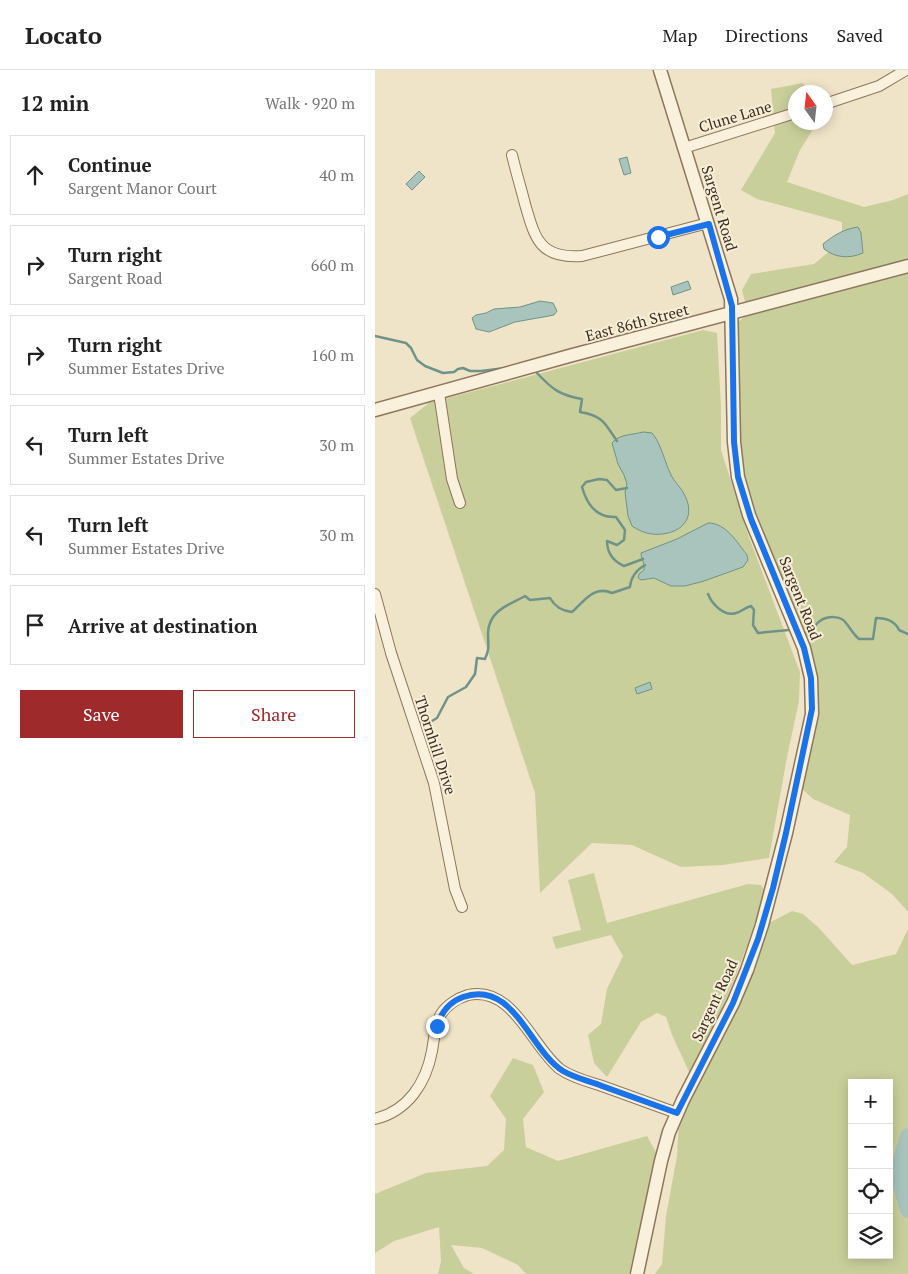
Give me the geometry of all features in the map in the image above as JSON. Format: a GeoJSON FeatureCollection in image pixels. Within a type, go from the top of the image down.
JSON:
{"type":"FeatureCollection","features":[{"type":"Feature","properties":{"kind":"street","name":"Sargent Road"},"geometry":{"type":"LineString","coordinates":[[637,1274],[664,1149],[677,1113],[733,1003],[758,939],[786,833],[812,709],[811,678],[804,648],[751,519],[738,477],[734,442],[731,300],[660,70]]}},
{"type":"Feature","properties":{"kind":"street"},"geometry":{"type":"LineString","coordinates":[[833,101],[879,86],[906,70]]}},
{"type":"Feature","properties":{"kind":"street","name":"Clune Lane"},"geometry":{"type":"LineString","coordinates":[[684,148],[788,115]]}},
{"type":"Feature","properties":{"kind":"street"},"geometry":{"type":"LineString","coordinates":[[512,155],[533,231],[542,245],[558,255],[572,258],[582,256],[709,224]]}},
{"type":"Feature","properties":{"kind":"street","name":"East 86th Street"},"geometry":{"type":"LineString","coordinates":[[375,410],[908,266]]}},
{"type":"Feature","properties":{"kind":"street"},"geometry":{"type":"LineString","coordinates":[[439,393],[452,479],[460,502]]}},
{"type":"Feature","properties":{"kind":"street","name":"Thornhill Drive"},"geometry":{"type":"LineString","coordinates":[[375,594],[391,653],[434,783],[455,889],[462,907]]}},
{"type":"Feature","properties":{"kind":"street"},"geometry":{"type":"LineString","coordinates":[[375,1119],[401,1107],[421,1085],[428,1067],[441,1014],[459,998],[477,994],[495,998],[509,1007],[561,1069],[581,1079],[677,1113]]}},
{"type":"Feature","properties":{"kind":"green space"},"geometry":{"type":"Polygon","coordinates":[[[788,86],[788,130],[813,130],[800,150],[787,182],[864,207],[893,200],[908,194],[908,260],[745,302],[742,290],[751,274],[814,264],[842,241],[842,222],[757,199],[741,190],[775,133],[771,89],[788,86]]]}},
{"type":"Feature","properties":{"kind":"green space"},"geometry":{"type":"Polygon","coordinates":[[[908,271],[908,912],[892,894],[863,873],[834,862],[847,847],[850,815],[813,799],[801,788],[816,711],[816,667],[808,639],[758,523],[739,459],[737,323],[746,315],[908,271]]]}},
{"type":"Feature","properties":{"kind":"green space"},"geometry":{"type":"Polygon","coordinates":[[[703,330],[717,333],[721,450],[749,537],[800,672],[799,701],[769,858],[723,865],[681,867],[632,845],[592,843],[540,893],[535,793],[410,418],[429,403],[703,330]]]}},
{"type":"Feature","properties":{"kind":"green space"},"geometry":{"type":"Polygon","coordinates":[[[594,873],[607,923],[748,884],[761,885],[765,892],[750,939],[732,985],[690,1074],[666,1017],[657,1013],[641,1022],[607,1077],[594,1063],[588,1035],[601,1024],[607,989],[623,956],[611,935],[556,949],[552,937],[581,930],[568,880],[594,873]]]}},
{"type":"Feature","properties":{"kind":"green space"},"geometry":{"type":"Polygon","coordinates":[[[792,911],[803,914],[819,928],[852,965],[896,954],[908,929],[908,1274],[655,1274],[662,1264],[666,1216],[677,1156],[679,1120],[751,976],[767,924],[792,911]]]}},
{"type":"Feature","properties":{"kind":"green space"},"geometry":{"type":"Polygon","coordinates":[[[513,1058],[533,1065],[544,1092],[523,1119],[526,1147],[558,1161],[647,1136],[657,1154],[629,1274],[526,1274],[518,1265],[482,1248],[451,1245],[464,1268],[474,1274],[438,1274],[441,1261],[439,1227],[394,1241],[375,1253],[375,1194],[426,1173],[487,1166],[504,1150],[506,1119],[490,1096],[513,1058]]]}},
{"type":"Feature","properties":{"kind":"water"},"geometry":{"type":"Polygon","coordinates":[[[627,157],[631,173],[624,175],[619,159],[627,157]]]}},
{"type":"Feature","properties":{"kind":"water"},"geometry":{"type":"Polygon","coordinates":[[[419,171],[425,177],[412,190],[406,184],[419,171]]]}},
{"type":"Feature","properties":{"kind":"water"},"geometry":{"type":"Polygon","coordinates":[[[858,227],[861,233],[863,253],[843,257],[824,249],[823,244],[831,238],[844,231],[858,227]]]}},
{"type":"Feature","properties":{"kind":"water"},"geometry":{"type":"Polygon","coordinates":[[[688,281],[691,289],[673,295],[671,287],[688,281]]]}},
{"type":"Feature","properties":{"kind":"water"},"geometry":{"type":"Polygon","coordinates":[[[540,301],[553,303],[557,311],[554,315],[515,322],[489,332],[476,329],[472,318],[494,309],[520,307],[540,301]]]}},
{"type":"Feature","properties":{"kind":"water"},"geometry":{"type":"Polygon","coordinates":[[[643,432],[652,433],[661,448],[671,475],[683,491],[689,507],[689,513],[684,523],[675,531],[668,533],[649,534],[641,531],[632,526],[628,516],[625,492],[627,484],[618,464],[612,443],[622,436],[643,432]]]}},
{"type":"Feature","properties":{"kind":"water"},"geometry":{"type":"Polygon","coordinates":[[[708,523],[720,526],[735,539],[747,555],[748,560],[743,567],[685,586],[671,586],[654,578],[641,580],[638,578],[639,574],[644,570],[641,553],[677,539],[708,523]]]}},
{"type":"Feature","properties":{"kind":"water"},"geometry":{"type":"Polygon","coordinates":[[[650,682],[652,689],[637,694],[635,688],[650,682]]]}},
{"type":"Feature","properties":{"kind":"waterway"},"geometry":{"type":"LineString","coordinates":[[375,336],[406,343],[417,360],[425,366],[443,373],[454,372],[463,368],[470,371],[505,368]]}},
{"type":"Feature","properties":{"kind":"waterway"},"geometry":{"type":"LineString","coordinates":[[536,372],[556,390],[582,399],[580,412],[599,418],[617,441]]}},
{"type":"Feature","properties":{"kind":"waterway"},"geometry":{"type":"LineString","coordinates":[[627,488],[616,490],[607,480],[599,479],[586,482],[582,487],[590,505],[598,513],[609,517],[616,517],[625,530],[624,540],[617,545],[607,541],[609,553],[614,559],[624,566],[643,559]]}},
{"type":"Feature","properties":{"kind":"waterway"},"geometry":{"type":"LineString","coordinates":[[420,722],[427,724],[437,718],[448,697],[466,687],[475,674],[477,658],[485,659],[488,649],[489,625],[501,609],[525,596],[530,600],[550,598],[559,608],[572,612],[590,595],[600,591],[612,593],[630,587],[631,580],[635,574],[645,565]]}},
{"type":"Feature","properties":{"kind":"waterway"},"geometry":{"type":"LineString","coordinates":[[708,594],[712,602],[727,613],[732,614],[751,606],[754,610],[753,625],[758,633],[789,630]]}},
{"type":"Feature","properties":{"kind":"waterway"},"geometry":{"type":"LineString","coordinates":[[804,633],[809,633],[823,619],[834,617],[844,620],[859,639],[873,639],[876,618],[889,621],[895,624],[899,630],[908,634]]}},
{"type":"Feature","properties":{"kind":"waterway"},"geometry":{"type":"LineString","coordinates":[[908,1136],[901,1159],[901,1186],[908,1210]]}},
{"type":"Feature","properties":{"kind":"route"},"geometry":{"type":"LineString","coordinates":[[437,1026],[441,1014],[459,998],[477,994],[495,998],[509,1007],[554,1063],[567,1073],[677,1113],[733,1003],[747,970],[773,888],[812,714],[810,674],[802,643],[751,519],[738,477],[734,442],[732,306],[709,224],[658,237]]}}]}
